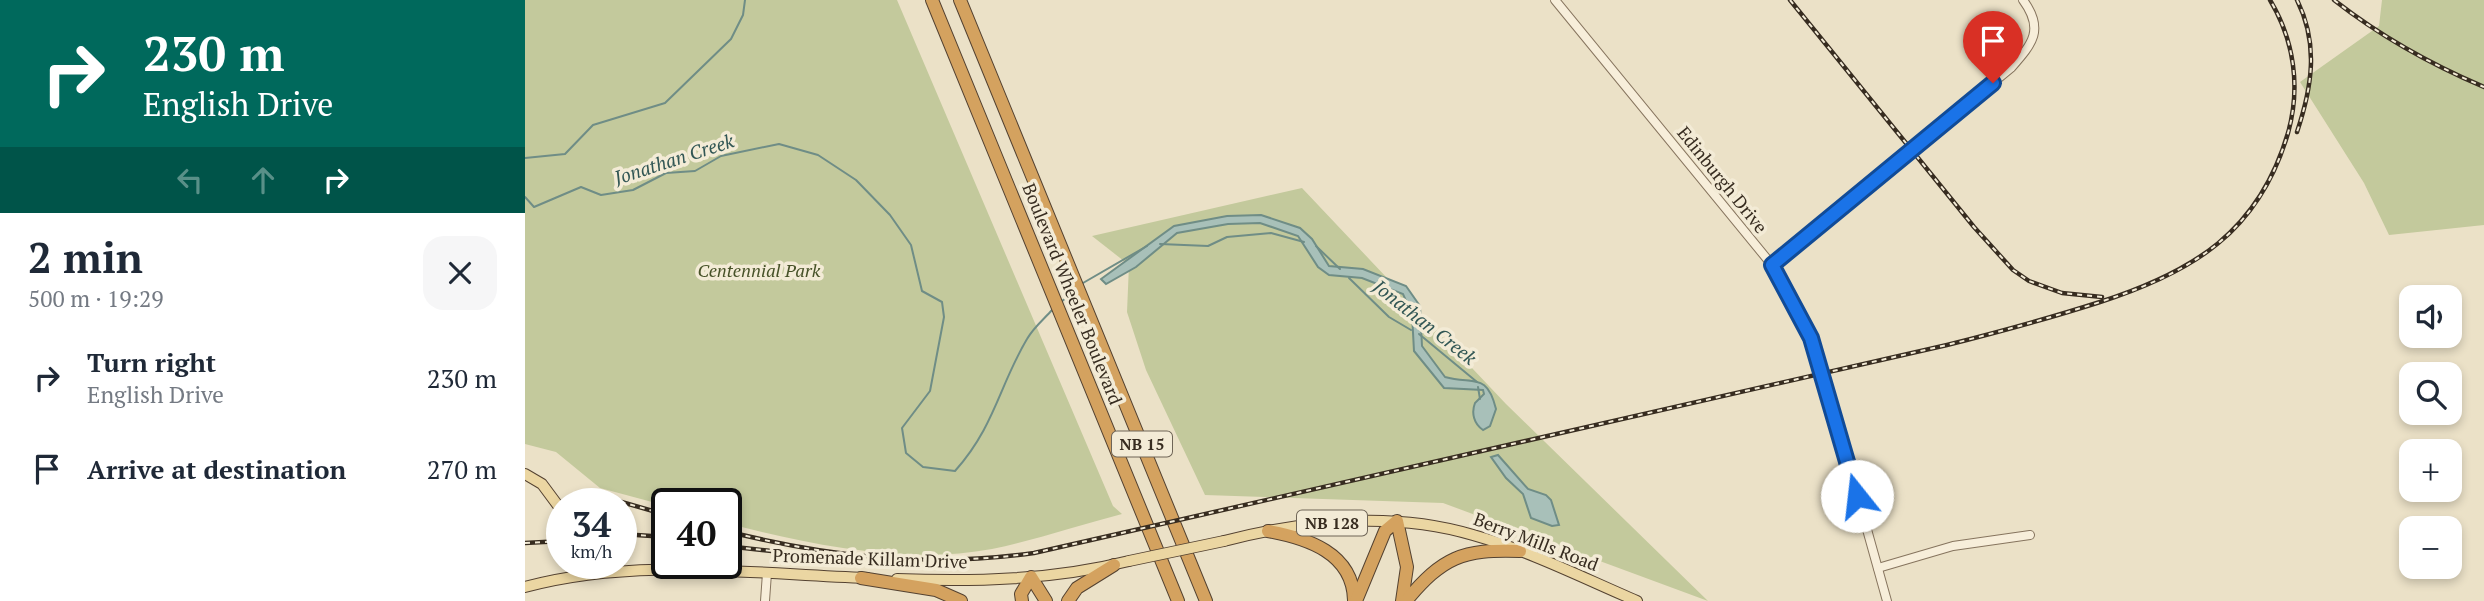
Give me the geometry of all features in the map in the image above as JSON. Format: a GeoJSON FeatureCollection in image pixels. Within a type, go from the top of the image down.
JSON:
{"type":"FeatureCollection","features":[{"type":"Feature","properties":{"kind":"highway","name":"Boulevard Wheeler Boulevard"},"geometry":{"type":"LineString","coordinates":[[932,0],[1172,584],[1176,601]]}},
{"type":"Feature","properties":{"kind":"highway","name":"Boulevard Wheeler Boulevard"},"geometry":{"type":"LineString","coordinates":[[960,0],[1206,599]]}},
{"type":"Feature","properties":{"kind":"highway"},"geometry":{"type":"LineString","coordinates":[[1355,601],[1385,531],[1397,521],[1407,567],[1404,601]]}},
{"type":"Feature","properties":{"kind":"highway"},"geometry":{"type":"LineString","coordinates":[[1268,531],[1302,537],[1324,548],[1342,564],[1354,584],[1355,601]]}},
{"type":"Feature","properties":{"kind":"highway"},"geometry":{"type":"LineString","coordinates":[[1404,601],[1435,570],[1458,556],[1480,549],[1520,551]]}},
{"type":"Feature","properties":{"kind":"highway"},"geometry":{"type":"LineString","coordinates":[[1068,601],[1077,588],[1114,565]]}},
{"type":"Feature","properties":{"kind":"highway"},"geometry":{"type":"LineString","coordinates":[[1022,601],[1021,594],[1031,577],[1047,601]]}},
{"type":"Feature","properties":{"kind":"highway"},"geometry":{"type":"LineString","coordinates":[[861,578],[936,590],[961,601]]}},
{"type":"Feature","properties":{"kind":"main road"},"geometry":{"type":"LineString","coordinates":[[525,474],[546,489]]}},
{"type":"Feature","properties":{"kind":"main road","name":"Berry Mills Road"},"geometry":{"type":"LineString","coordinates":[[1170,552],[1268,531],[1332,523],[1397,521],[1452,530],[1520,551],[1635,601]]}},
{"type":"Feature","properties":{"kind":"main road","name":"Promenade Killam Drive"},"geometry":{"type":"LineString","coordinates":[[637,570],[980,581],[1114,565],[1170,552]]}},
{"type":"Feature","properties":{"kind":"main road","name":"Promenade Killam Drive"},"geometry":{"type":"LineString","coordinates":[[525,587],[550,579]]}},
{"type":"Feature","properties":{"kind":"street","name":"Edinburgh Drive"},"geometry":{"type":"LineString","coordinates":[[1555,0],[1772,265],[1811,338],[1887,601]]}},
{"type":"Feature","properties":{"kind":"street"},"geometry":{"type":"LineString","coordinates":[[1772,265],[2011,68],[2033,42],[2031,10],[2023,0]]}},
{"type":"Feature","properties":{"kind":"street"},"geometry":{"type":"LineString","coordinates":[[1878,568],[1953,546],[2030,535]]}},
{"type":"Feature","properties":{"kind":"street"},"geometry":{"type":"LineString","coordinates":[[765,601],[768,573]]}},
{"type":"Feature","properties":{"kind":"green space","name":"Centennial Park"},"geometry":{"type":"Polygon","coordinates":[[[525,0],[897,0],[1113,506],[1122,514],[992,549],[926,555],[892,554],[824,545],[742,527],[742,488],[651,488],[651,502],[637,498],[637,488],[600,488],[556,452],[525,444],[525,0]]]}},
{"type":"Feature","properties":{"kind":"green space"},"geometry":{"type":"Polygon","coordinates":[[[2382,0],[2484,0],[2484,225],[2389,235],[2364,183],[2300,82],[2379,26],[2382,0]]]}},
{"type":"Feature","properties":{"kind":"green space"},"geometry":{"type":"Polygon","coordinates":[[[1302,188],[1506,404],[1708,601],[1443,503],[1205,495],[1146,370],[1127,312],[1129,265],[1092,236],[1302,188]]]}},
{"type":"Feature","properties":{"kind":"water"},"geometry":{"type":"Polygon","coordinates":[[[1261,215],[1300,228],[1312,239],[1329,266],[1363,269],[1406,286],[1420,306],[1422,346],[1445,377],[1484,385],[1496,409],[1490,426],[1483,430],[1477,425],[1473,414],[1475,403],[1484,394],[1483,390],[1444,388],[1414,351],[1412,314],[1403,294],[1362,278],[1329,275],[1318,267],[1298,236],[1260,223],[1228,224],[1177,233],[1136,267],[1106,284],[1101,279],[1174,226],[1227,216],[1261,215]]]}},
{"type":"Feature","properties":{"kind":"water"},"geometry":{"type":"Polygon","coordinates":[[[1498,455],[1528,489],[1546,495],[1551,500],[1559,525],[1552,526],[1531,518],[1523,494],[1506,478],[1491,457],[1498,455]]]}},
{"type":"Feature","properties":{"kind":"waterway"},"geometry":{"type":"LineString","coordinates":[[525,158],[565,154],[593,125],[665,103],[731,39],[743,15],[745,0]]}},
{"type":"Feature","properties":{"kind":"waterway","name":"Jonathan Creek"},"geometry":{"type":"LineString","coordinates":[[525,197],[534,207],[581,187],[601,195],[633,190],[666,173],[695,171],[721,156],[779,144],[818,155],[856,180],[890,215],[911,245],[922,291],[942,302],[944,317],[930,391],[902,428],[906,453],[923,467],[955,471],[988,422],[1027,339],[1052,310]]}},
{"type":"Feature","properties":{"kind":"waterway","name":"Jonathan Creek"},"geometry":{"type":"LineString","coordinates":[[1160,244],[1208,246],[1227,237],[1271,233],[1304,242]]}},
{"type":"Feature","properties":{"kind":"waterway","name":"Jonathan Creek"},"geometry":{"type":"LineString","coordinates":[[1083,283],[1147,246]]}},
{"type":"Feature","properties":{"kind":"waterway","name":"Jonathan Creek"},"geometry":{"type":"LineString","coordinates":[[1316,246],[1340,269]]}},
{"type":"Feature","properties":{"kind":"waterway","name":"Jonathan Creek"},"geometry":{"type":"LineString","coordinates":[[1349,278],[1389,317],[1411,330]]}},
{"type":"Feature","properties":{"kind":"waterway","name":"Jonathan Creek"},"geometry":{"type":"LineString","coordinates":[[1061,302],[1073,292]]}},
{"type":"Feature","properties":{"kind":"waterway","name":"Jonathan Creek"},"geometry":{"type":"LineString","coordinates":[[1419,334],[1477,382]]}},
{"type":"Feature","properties":{"kind":"waterway","name":"Jonathan Creek"},"geometry":{"type":"LineString","coordinates":[[1478,387],[1480,399]]}},
{"type":"Feature","properties":{"kind":"railway"},"geometry":{"type":"LineString","coordinates":[[1790,0],[1974,227],[2013,270],[2029,281],[2062,293],[2102,297]]}},
{"type":"Feature","properties":{"kind":"railway"},"geometry":{"type":"LineString","coordinates":[[742,535],[803,548],[879,557],[956,560],[1034,553],[1947,345],[2100,302],[2165,277],[2193,261],[2218,243],[2240,222],[2259,197],[2275,167],[2288,133],[2294,98],[2290,48],[2270,0]]}},
{"type":"Feature","properties":{"kind":"railway"},"geometry":{"type":"LineString","coordinates":[[2297,0],[2304,16],[2311,49],[2309,82],[2297,132]]}},
{"type":"Feature","properties":{"kind":"railway"},"geometry":{"type":"LineString","coordinates":[[2334,0],[2369,26],[2406,48],[2484,87]]}},
{"type":"Feature","properties":{"kind":"railway"},"geometry":{"type":"LineString","coordinates":[[637,506],[651,510]]}},
{"type":"Feature","properties":{"kind":"railway"},"geometry":{"type":"LineString","coordinates":[[637,535],[651,536]]}},
{"type":"Feature","properties":{"kind":"railway"},"geometry":{"type":"LineString","coordinates":[[525,543],[546,542]]}},
{"type":"Feature","properties":{"kind":"railway"},"geometry":{"type":"LineString","coordinates":[[742,548],[781,552]]}},
{"type":"Feature","properties":{"kind":"route"},"geometry":{"type":"LineString","coordinates":[[1857,496],[1823,372],[1806,324],[1772,265],[1993,83]]}}]}
